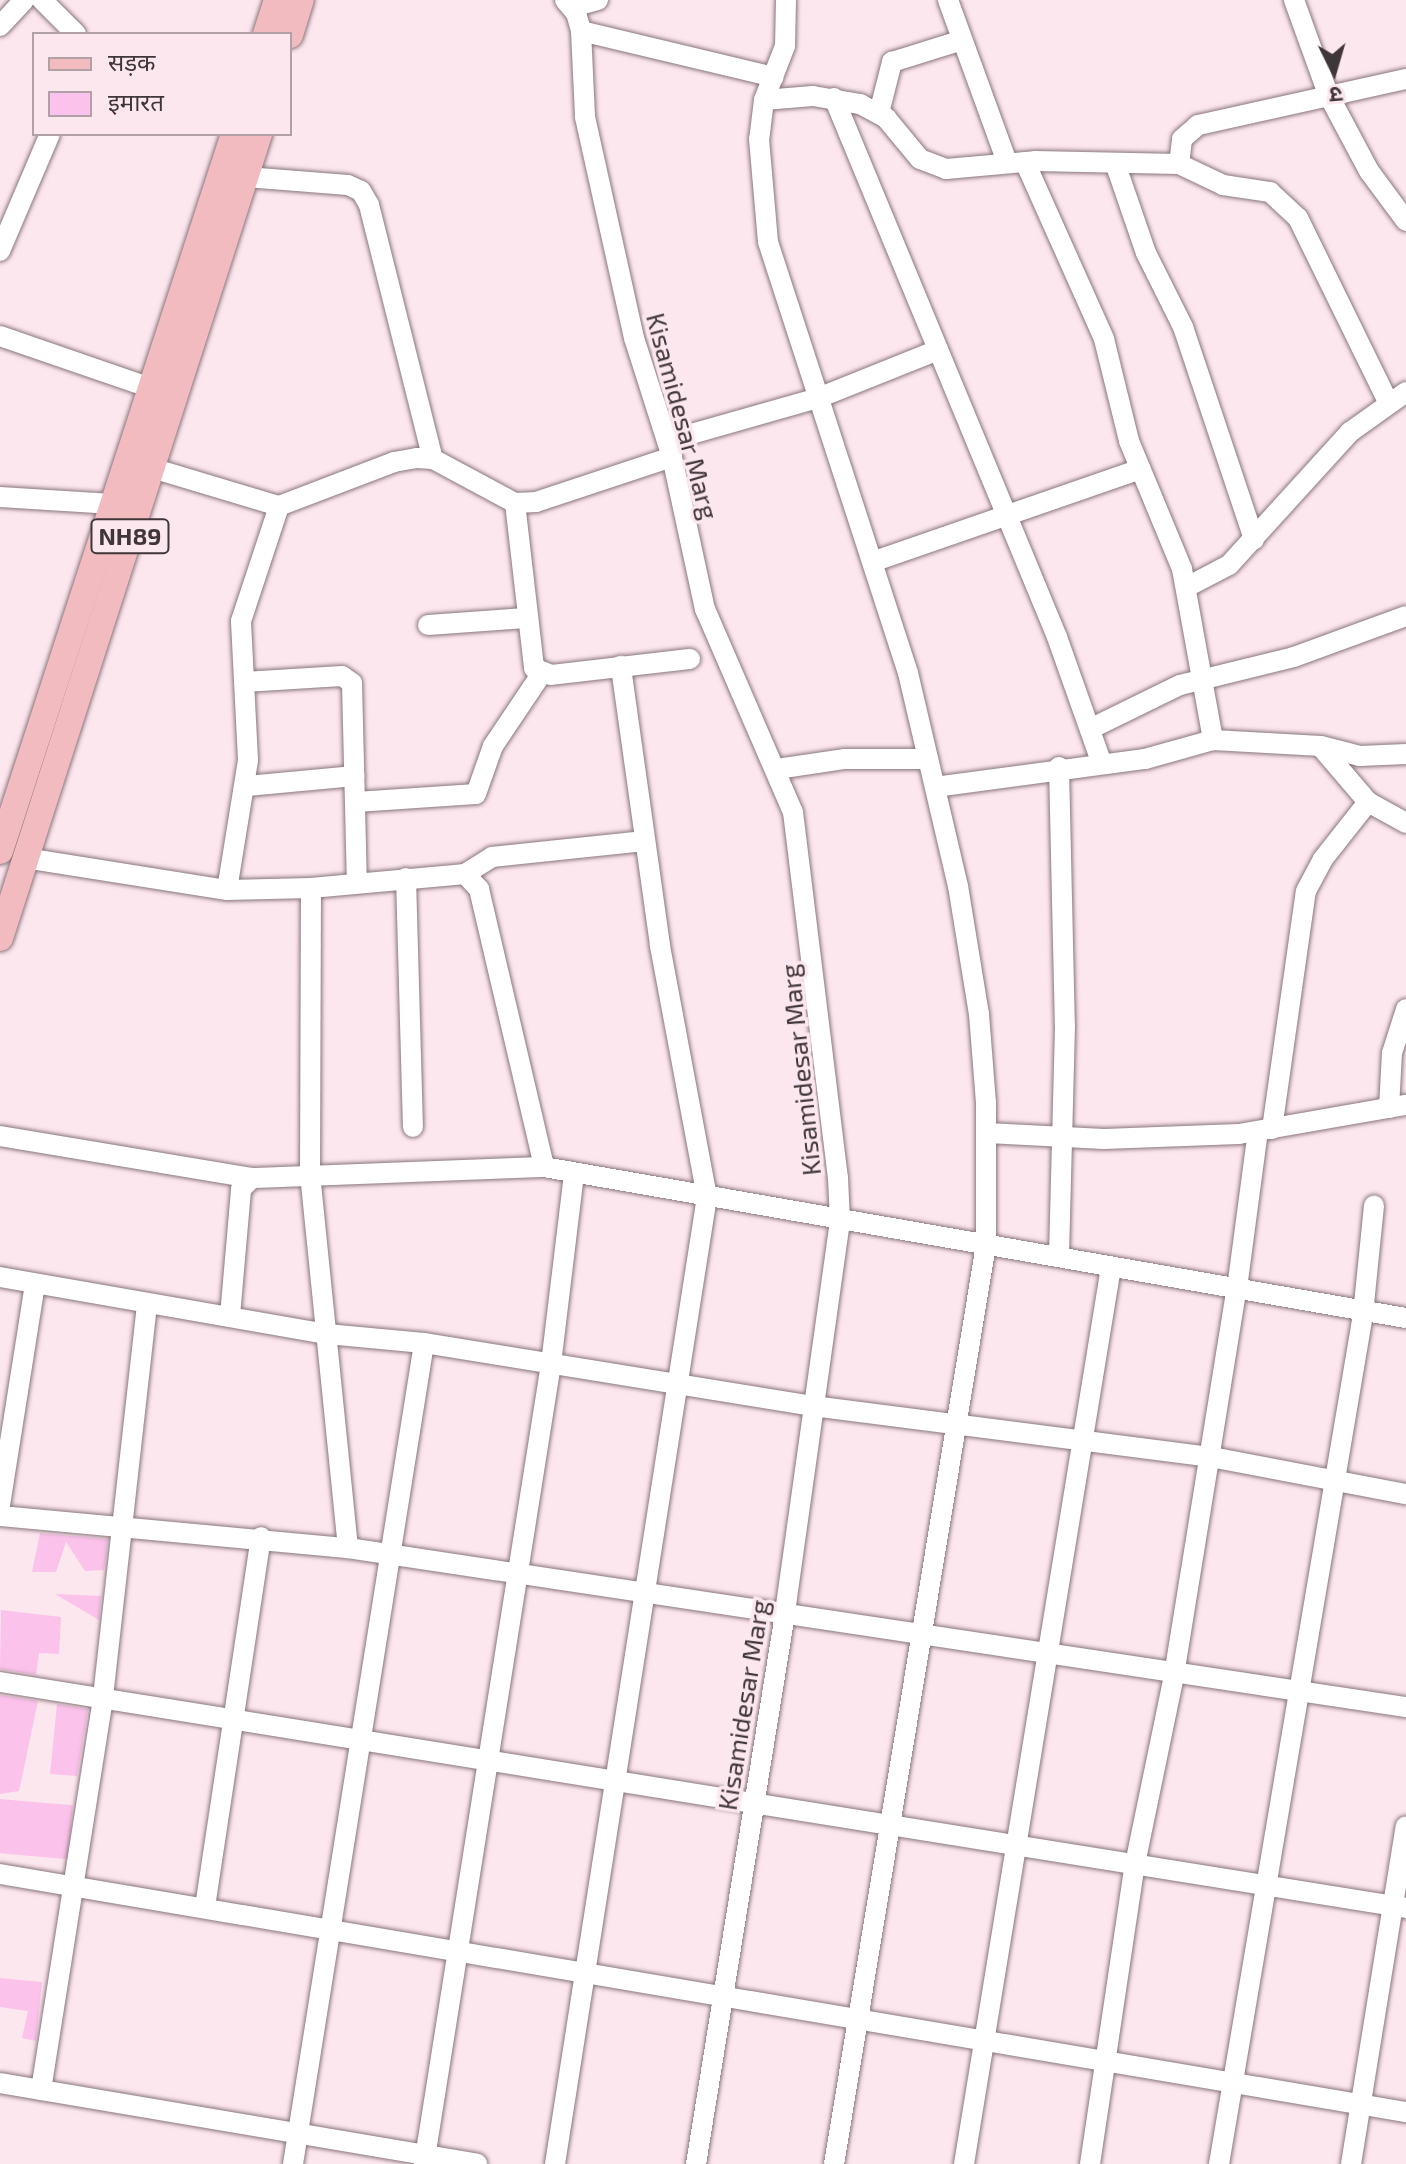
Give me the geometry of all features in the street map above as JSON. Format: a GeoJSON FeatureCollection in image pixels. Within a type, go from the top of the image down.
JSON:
{"type":"FeatureCollection","features":[{"type":"Feature","properties":{"kind":"main road"},"geometry":{"type":"LineString","coordinates":[[267,32],[277,0]]}},
{"type":"Feature","properties":{"kind":"main road"},"geometry":{"type":"LineString","coordinates":[[291,32],[301,0]]}},
{"type":"Feature","properties":{"kind":"main road","name":"NH89"},"geometry":{"type":"LineString","coordinates":[[0,938],[7,852],[113,504],[233,136]]}},
{"type":"Feature","properties":{"kind":"main road","name":"NH89"},"geometry":{"type":"LineString","coordinates":[[7,852],[152,468],[258,136]]}},
{"type":"Feature","properties":{"kind":"street"},"geometry":{"type":"LineString","coordinates":[[0,26],[24,0]]}},
{"type":"Feature","properties":{"kind":"street"},"geometry":{"type":"LineString","coordinates":[[42,0],[74,32]]}},
{"type":"Feature","properties":{"kind":"street"},"geometry":{"type":"LineString","coordinates":[[786,0],[785,46],[764,100],[759,167],[768,242],[875,561],[935,787],[977,1002],[987,1133],[986,1245],[834,2164]]}},
{"type":"Feature","properties":{"kind":"street"},"geometry":{"type":"LineString","coordinates":[[1294,0],[1328,94],[1369,171],[1406,221]]}},
{"type":"Feature","properties":{"kind":"street"},"geometry":{"type":"LineString","coordinates":[[952,1],[962,40],[1016,162],[1104,339],[1140,469],[1187,587],[1200,679],[1213,740]]}},
{"type":"Feature","properties":{"kind":"street","name":"Kisamidesar Marg"},"geometry":{"type":"LineString","coordinates":[[580,2],[585,117],[641,369],[670,449],[705,609],[777,769],[800,845],[840,1221],[785,1614],[696,2164]]}},
{"type":"Feature","properties":{"kind":"street"},"geometry":{"type":"LineString","coordinates":[[581,31],[774,77]]}},
{"type":"Feature","properties":{"kind":"street"},"geometry":{"type":"LineString","coordinates":[[879,113],[892,62],[962,40]]}},
{"type":"Feature","properties":{"kind":"street"},"geometry":{"type":"LineString","coordinates":[[1179,164],[1188,130],[1328,94],[1406,79]]}},
{"type":"Feature","properties":{"kind":"street"},"geometry":{"type":"LineString","coordinates":[[764,100],[834,98],[879,113],[930,165],[962,168],[1016,162],[1179,164],[1223,185],[1270,192],[1290,207],[1397,397],[1312,470],[1229,565],[1187,587]]}},
{"type":"Feature","properties":{"kind":"street"},"geometry":{"type":"LineString","coordinates":[[834,98],[1007,518],[1101,761]]}},
{"type":"Feature","properties":{"kind":"street"},"geometry":{"type":"LineString","coordinates":[[0,251],[49,136]]}},
{"type":"Feature","properties":{"kind":"street"},"geometry":{"type":"LineString","coordinates":[[1115,163],[1146,253],[1183,327],[1254,539]]}},
{"type":"Feature","properties":{"kind":"street"},"geometry":{"type":"LineString","coordinates":[[246,177],[348,185],[361,191],[369,205],[433,459]]}},
{"type":"Feature","properties":{"kind":"street"},"geometry":{"type":"LineString","coordinates":[[0,336],[151,388]]}},
{"type":"Feature","properties":{"kind":"street"},"geometry":{"type":"LineString","coordinates":[[152,468],[279,506],[394,462],[433,459],[515,503],[536,502],[670,449],[818,398],[938,350]]}},
{"type":"Feature","properties":{"kind":"street"},"geometry":{"type":"LineString","coordinates":[[875,561],[1007,518],[1140,469]]}},
{"type":"Feature","properties":{"kind":"street"},"geometry":{"type":"LineString","coordinates":[[0,497],[113,504]]}},
{"type":"Feature","properties":{"kind":"street"},"geometry":{"type":"LineString","coordinates":[[515,503],[530,659],[542,673]]}},
{"type":"Feature","properties":{"kind":"street"},"geometry":{"type":"LineString","coordinates":[[227,890],[247,786],[241,621],[279,506]]}},
{"type":"Feature","properties":{"kind":"street"},"geometry":{"type":"LineString","coordinates":[[1090,729],[1200,679],[1283,661],[1406,616]]}},
{"type":"Feature","properties":{"kind":"street"},"geometry":{"type":"LineString","coordinates":[[428,625],[526,618]]}},
{"type":"Feature","properties":{"kind":"street"},"geometry":{"type":"LineString","coordinates":[[542,673],[690,659]]}},
{"type":"Feature","properties":{"kind":"street"},"geometry":{"type":"LineString","coordinates":[[555,2164],[707,1197],[644,841],[621,666]]}},
{"type":"Feature","properties":{"kind":"street"},"geometry":{"type":"LineString","coordinates":[[356,802],[476,794],[493,746],[542,673]]}},
{"type":"Feature","properties":{"kind":"street"},"geometry":{"type":"LineString","coordinates":[[244,682],[348,677],[355,691],[357,883]]}},
{"type":"Feature","properties":{"kind":"street"},"geometry":{"type":"LineString","coordinates":[[935,787],[1101,761],[1153,757],[1213,740],[1321,746],[1360,756],[1406,754]]}},
{"type":"Feature","properties":{"kind":"street"},"geometry":{"type":"LineString","coordinates":[[1321,746],[1368,802],[1406,823]]}},
{"type":"Feature","properties":{"kind":"street"},"geometry":{"type":"LineString","coordinates":[[777,769],[845,759],[928,759]]}},
{"type":"Feature","properties":{"kind":"street"},"geometry":{"type":"LineString","coordinates":[[1059,767],[1065,1138],[1059,1254]]}},
{"type":"Feature","properties":{"kind":"street"},"geometry":{"type":"LineString","coordinates":[[247,786],[355,776]]}},
{"type":"Feature","properties":{"kind":"street"},"geometry":{"type":"LineString","coordinates":[[1090,2164],[1135,1864],[1174,1675],[1206,1456],[1306,891],[1323,859],[1368,802]]}},
{"type":"Feature","properties":{"kind":"street"},"geometry":{"type":"LineString","coordinates":[[7,852],[227,890],[311,888],[465,874],[492,857],[644,841]]}},
{"type":"Feature","properties":{"kind":"street"},"geometry":{"type":"LineString","coordinates":[[465,874],[479,889],[544,1167]]}},
{"type":"Feature","properties":{"kind":"street"},"geometry":{"type":"LineString","coordinates":[[406,878],[413,1127]]}},
{"type":"Feature","properties":{"kind":"street"},"geometry":{"type":"LineString","coordinates":[[311,888],[310,1174],[348,1548]]}},
{"type":"Feature","properties":{"kind":"street"},"geometry":{"type":"LineString","coordinates":[[987,1133],[1065,1138],[1265,1130],[1398,1106],[1392,1053],[1406,1009]]}},
{"type":"Feature","properties":{"kind":"street"},"geometry":{"type":"LineString","coordinates":[[0,1136],[252,1178],[544,1167],[840,1221],[1059,1254],[1111,1267],[1237,1288],[1363,1314],[1406,1318]]}},
{"type":"Feature","properties":{"kind":"street"},"geometry":{"type":"LineString","coordinates":[[425,2160],[551,1364],[574,1173]]}},
{"type":"Feature","properties":{"kind":"street"},"geometry":{"type":"LineString","coordinates":[[230,1316],[241,1189],[252,1178]]}},
{"type":"Feature","properties":{"kind":"street"},"geometry":{"type":"LineString","coordinates":[[1219,2164],[1363,1314],[1374,1206]]}},
{"type":"Feature","properties":{"kind":"street"},"geometry":{"type":"LineString","coordinates":[[964,2164],[1044,1655],[1084,1439],[1111,1267]]}},
{"type":"Feature","properties":{"kind":"street"},"geometry":{"type":"LineString","coordinates":[[0,1277],[327,1334],[424,1343],[813,1406],[1206,1456],[1406,1494]]}},
{"type":"Feature","properties":{"kind":"street"},"geometry":{"type":"LineString","coordinates":[[0,1505],[35,1285]]}},
{"type":"Feature","properties":{"kind":"street"},"geometry":{"type":"LineString","coordinates":[[41,2090],[103,1697],[126,1524],[147,1303]]}},
{"type":"Feature","properties":{"kind":"street"},"geometry":{"type":"LineString","coordinates":[[293,2164],[424,1343]]}},
{"type":"Feature","properties":{"kind":"street"},"geometry":{"type":"LineString","coordinates":[[0,1516],[126,1524],[348,1548],[645,1591],[1174,1675],[1406,1707]]}},
{"type":"Feature","properties":{"kind":"street"},"geometry":{"type":"LineString","coordinates":[[205,1907],[261,1537]]}},
{"type":"Feature","properties":{"kind":"street"},"geometry":{"type":"LineString","coordinates":[[0,1682],[233,1717],[616,1782],[754,1799],[1400,1907]]}},
{"type":"Feature","properties":{"kind":"street"},"geometry":{"type":"LineString","coordinates":[[1351,2164],[1400,1907],[1406,1826]]}},
{"type":"Feature","properties":{"kind":"street"},"geometry":{"type":"LineString","coordinates":[[0,1874],[330,1926],[457,1953],[722,1994],[1406,2112]]}},
{"type":"Feature","properties":{"kind":"street"},"geometry":{"type":"LineString","coordinates":[[0,2083],[298,2132],[425,2160],[477,2164]]}},
{"type":"Feature","properties":{"kind":"building"},"geometry":{"type":"Polygon","coordinates":[[[40,1533],[108,1539],[104,1570],[85,1571],[66,1542],[56,1572],[32,1572],[40,1533]]]}},
{"type":"Feature","properties":{"kind":"building"},"geometry":{"type":"Polygon","coordinates":[[[55,1594],[101,1596],[99,1620],[55,1594]]]}},
{"type":"Feature","properties":{"kind":"building"},"geometry":{"type":"Polygon","coordinates":[[[1,1610],[61,1617],[59,1654],[39,1653],[36,1675],[0,1669],[1,1610]]]}},
{"type":"Feature","properties":{"kind":"building"},"geometry":{"type":"Polygon","coordinates":[[[0,1695],[38,1701],[19,1791],[0,1794],[0,1695]]]}},
{"type":"Feature","properties":{"kind":"building"},"geometry":{"type":"Polygon","coordinates":[[[57,1704],[88,1709],[77,1776],[50,1774],[57,1704]]]}},
{"type":"Feature","properties":{"kind":"building"},"geometry":{"type":"Polygon","coordinates":[[[0,1799],[73,1805],[68,1859],[0,1853],[0,1799]]]}},
{"type":"Feature","properties":{"kind":"building"},"geometry":{"type":"Polygon","coordinates":[[[0,1978],[42,1982],[36,2041],[22,2038],[28,2011],[0,2007],[0,1978]]]}}]}
